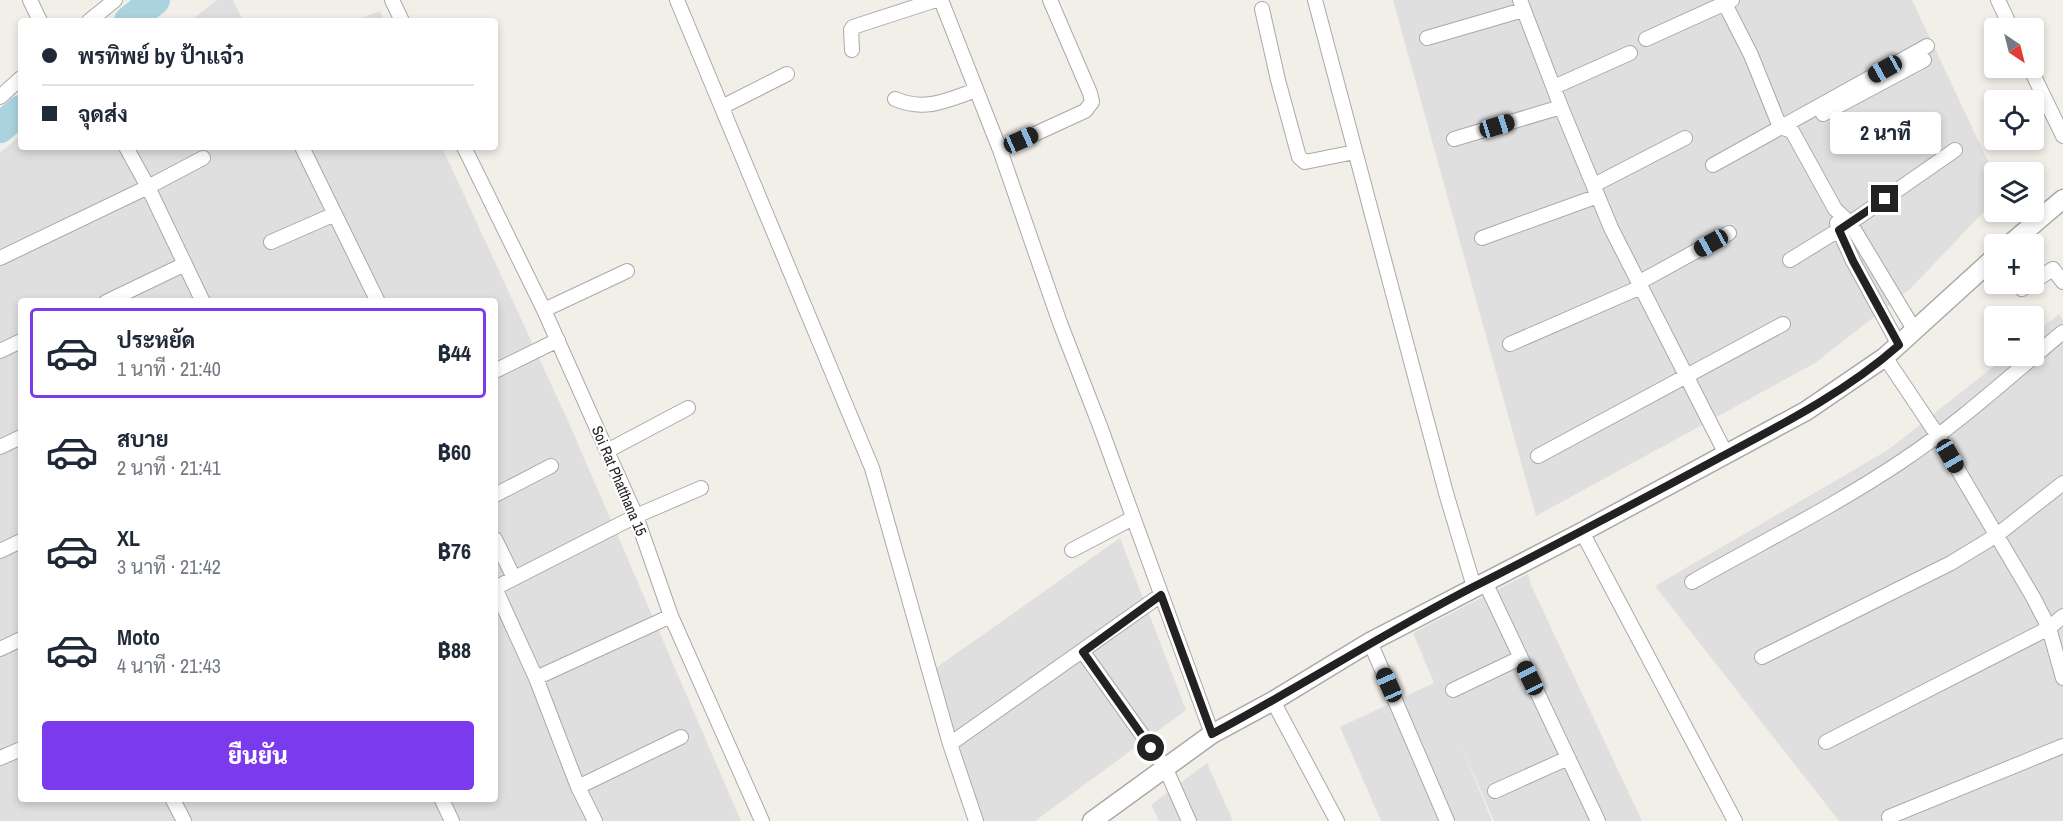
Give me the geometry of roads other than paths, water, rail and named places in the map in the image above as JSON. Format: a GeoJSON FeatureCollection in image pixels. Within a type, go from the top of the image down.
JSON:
{"type":"FeatureCollection","features":[{"type":"Feature","properties":{"kind":"street"},"geometry":{"type":"LineString","coordinates":[[30,0],[39,18]]}},
{"type":"Feature","properties":{"kind":"street"},"geometry":{"type":"LineString","coordinates":[[92,18],[115,0]]}},
{"type":"Feature","properties":{"kind":"street"},"geometry":{"type":"LineString","coordinates":[[392,0],[401,18]]}},
{"type":"Feature","properties":{"kind":"street"},"geometry":{"type":"LineString","coordinates":[[677,0],[872,468],[951,744],[976,821]]}},
{"type":"Feature","properties":{"kind":"street"},"geometry":{"type":"LineString","coordinates":[[852,50],[851,30],[853,27],[936,0]]}},
{"type":"Feature","properties":{"kind":"street"},"geometry":{"type":"LineString","coordinates":[[941,0],[1000,150],[1059,323],[1100,426],[1212,734]]}},
{"type":"Feature","properties":{"kind":"street"},"geometry":{"type":"LineString","coordinates":[[1000,150],[1085,111],[1092,102],[1050,0]]}},
{"type":"Feature","properties":{"kind":"street"},"geometry":{"type":"LineString","coordinates":[[1315,0],[1443,482],[1479,584],[1520,658],[1598,821]]}},
{"type":"Feature","properties":{"kind":"street"},"geometry":{"type":"LineString","coordinates":[[1998,0],[2007,18]]}},
{"type":"Feature","properties":{"kind":"street"},"geometry":{"type":"LineString","coordinates":[[1646,39],[1727,1],[1786,129],[1844,226],[1915,332]]}},
{"type":"Feature","properties":{"kind":"street"},"geometry":{"type":"LineString","coordinates":[[1427,38],[1522,5],[1611,228],[1726,454]]}},
{"type":"Feature","properties":{"kind":"street"},"geometry":{"type":"LineString","coordinates":[[1262,9],[1299,157],[1305,162],[1355,152]]}},
{"type":"Feature","properties":{"kind":"street"},"geometry":{"type":"LineString","coordinates":[[1554,87],[1630,53]]}},
{"type":"Feature","properties":{"kind":"street"},"geometry":{"type":"LineString","coordinates":[[1713,165],[1786,129],[1926,53]]}},
{"type":"Feature","properties":{"kind":"street"},"geometry":{"type":"LineString","coordinates":[[722,107],[787,74]]}},
{"type":"Feature","properties":{"kind":"street"},"geometry":{"type":"LineString","coordinates":[[2035,78],[2063,136]]}},
{"type":"Feature","properties":{"kind":"street"},"geometry":{"type":"LineString","coordinates":[[0,97],[18,81]]}},
{"type":"Feature","properties":{"kind":"street"},"geometry":{"type":"LineString","coordinates":[[896,99],[909,105],[925,105],[949,100],[976,90]]}},
{"type":"Feature","properties":{"kind":"street"},"geometry":{"type":"LineString","coordinates":[[1454,139],[1561,107]]}},
{"type":"Feature","properties":{"kind":"street"},"geometry":{"type":"LineString","coordinates":[[1746,156],[1786,129]]}},
{"type":"Feature","properties":{"kind":"street"},"geometry":{"type":"LineString","coordinates":[[1482,237],[1596,190],[1685,138]]}},
{"type":"Feature","properties":{"kind":"street"},"geometry":{"type":"LineString","coordinates":[[128,150],[202,298]]}},
{"type":"Feature","properties":{"kind":"street"},"geometry":{"type":"LineString","coordinates":[[303,150],[376,298]]}},
{"type":"Feature","properties":{"kind":"street","name":"Soi Rat Phatthana 15"},"geometry":{"type":"LineString","coordinates":[[465,150],[558,340],[636,516],[671,616],[762,821]]}},
{"type":"Feature","properties":{"kind":"street"},"geometry":{"type":"LineString","coordinates":[[1790,260],[1955,150]]}},
{"type":"Feature","properties":{"kind":"street"},"geometry":{"type":"LineString","coordinates":[[0,258],[203,158]]}},
{"type":"Feature","properties":{"kind":"street"},"geometry":{"type":"LineString","coordinates":[[2022,234],[2063,199]]}},
{"type":"Feature","properties":{"kind":"street"},"geometry":{"type":"LineString","coordinates":[[271,242],[335,214]]}},
{"type":"Feature","properties":{"kind":"street"},"geometry":{"type":"LineString","coordinates":[[1844,226],[1853,261],[1899,345]]}},
{"type":"Feature","properties":{"kind":"street"},"geometry":{"type":"LineString","coordinates":[[1510,344],[1640,285],[1730,233]]}},
{"type":"Feature","properties":{"kind":"street"},"geometry":{"type":"LineString","coordinates":[[114,298],[185,264]]}},
{"type":"Feature","properties":{"kind":"street"},"geometry":{"type":"LineString","coordinates":[[1092,821],[1212,734],[1273,701],[1370,642],[1582,532],[1806,411],[1885,357],[1984,267]]}},
{"type":"Feature","properties":{"kind":"street"},"geometry":{"type":"LineString","coordinates":[[2044,275],[2053,269],[2063,282]]}},
{"type":"Feature","properties":{"kind":"street"},"geometry":{"type":"LineString","coordinates":[[544,310],[627,272]]}},
{"type":"Feature","properties":{"kind":"street"},"geometry":{"type":"LineString","coordinates":[[1538,456],[1783,324]]}},
{"type":"Feature","properties":{"kind":"street"},"geometry":{"type":"LineString","coordinates":[[1692,582],[1869,482],[1938,436],[2063,332]]}},
{"type":"Feature","properties":{"kind":"street"},"geometry":{"type":"LineString","coordinates":[[498,370],[558,340]]}},
{"type":"Feature","properties":{"kind":"street"},"geometry":{"type":"LineString","coordinates":[[0,351],[18,342]]}},
{"type":"Feature","properties":{"kind":"street"},"geometry":{"type":"LineString","coordinates":[[1885,357],[1938,436],[2049,628],[2063,678]]}},
{"type":"Feature","properties":{"kind":"street"},"geometry":{"type":"LineString","coordinates":[[607,451],[688,408]]}},
{"type":"Feature","properties":{"kind":"street"},"geometry":{"type":"LineString","coordinates":[[0,447],[18,438]]}},
{"type":"Feature","properties":{"kind":"street"},"geometry":{"type":"LineString","coordinates":[[498,493],[551,466]]}},
{"type":"Feature","properties":{"kind":"street"},"geometry":{"type":"LineString","coordinates":[[1762,657],[1924,578],[1997,535],[2063,483]]}},
{"type":"Feature","properties":{"kind":"street"},"geometry":{"type":"LineString","coordinates":[[498,586],[636,516],[701,488]]}},
{"type":"Feature","properties":{"kind":"street"},"geometry":{"type":"LineString","coordinates":[[1072,550],[1133,518]]}},
{"type":"Feature","properties":{"kind":"street"},"geometry":{"type":"LineString","coordinates":[[1582,532],[1735,821]]}},
{"type":"Feature","properties":{"kind":"street"},"geometry":{"type":"LineString","coordinates":[[0,551],[18,542]]}},
{"type":"Feature","properties":{"kind":"street"},"geometry":{"type":"LineString","coordinates":[[498,545],[514,578]]}},
{"type":"Feature","properties":{"kind":"street"},"geometry":{"type":"LineString","coordinates":[[498,595],[536,678],[578,786],[595,821]]}},
{"type":"Feature","properties":{"kind":"street"},"geometry":{"type":"LineString","coordinates":[[951,744],[1161,595]]}},
{"type":"Feature","properties":{"kind":"street"},"geometry":{"type":"LineString","coordinates":[[536,678],[671,616]]}},
{"type":"Feature","properties":{"kind":"street"},"geometry":{"type":"LineString","coordinates":[[1826,742],[2049,628],[2063,616]]}},
{"type":"Feature","properties":{"kind":"street"},"geometry":{"type":"LineString","coordinates":[[0,649],[18,640]]}},
{"type":"Feature","properties":{"kind":"street"},"geometry":{"type":"LineString","coordinates":[[1370,642],[1447,821]]}},
{"type":"Feature","properties":{"kind":"street"},"geometry":{"type":"LineString","coordinates":[[1083,652],[1165,767],[1189,821]]}},
{"type":"Feature","properties":{"kind":"street"},"geometry":{"type":"LineString","coordinates":[[1454,690],[1520,658]]}},
{"type":"Feature","properties":{"kind":"street"},"geometry":{"type":"LineString","coordinates":[[1273,701],[1337,821]]}},
{"type":"Feature","properties":{"kind":"street"},"geometry":{"type":"LineString","coordinates":[[578,786],[681,737]]}},
{"type":"Feature","properties":{"kind":"street"},"geometry":{"type":"LineString","coordinates":[[1889,817],[2063,746]]}},
{"type":"Feature","properties":{"kind":"street"},"geometry":{"type":"LineString","coordinates":[[0,758],[18,749]]}},
{"type":"Feature","properties":{"kind":"street"},"geometry":{"type":"LineString","coordinates":[[1495,791],[1568,758]]}},
{"type":"Feature","properties":{"kind":"street"},"geometry":{"type":"LineString","coordinates":[[174,802],[184,821]]}},
{"type":"Feature","properties":{"kind":"street"},"geometry":{"type":"LineString","coordinates":[[443,802],[452,821]]}},
{"type":"Feature","properties":{"kind":"waterway"},"geometry":{"type":"LineString","coordinates":[[133,18],[155,0]]}},
{"type":"Feature","properties":{"kind":"waterway"},"geometry":{"type":"LineString","coordinates":[[0,128],[18,113]]}}]}
